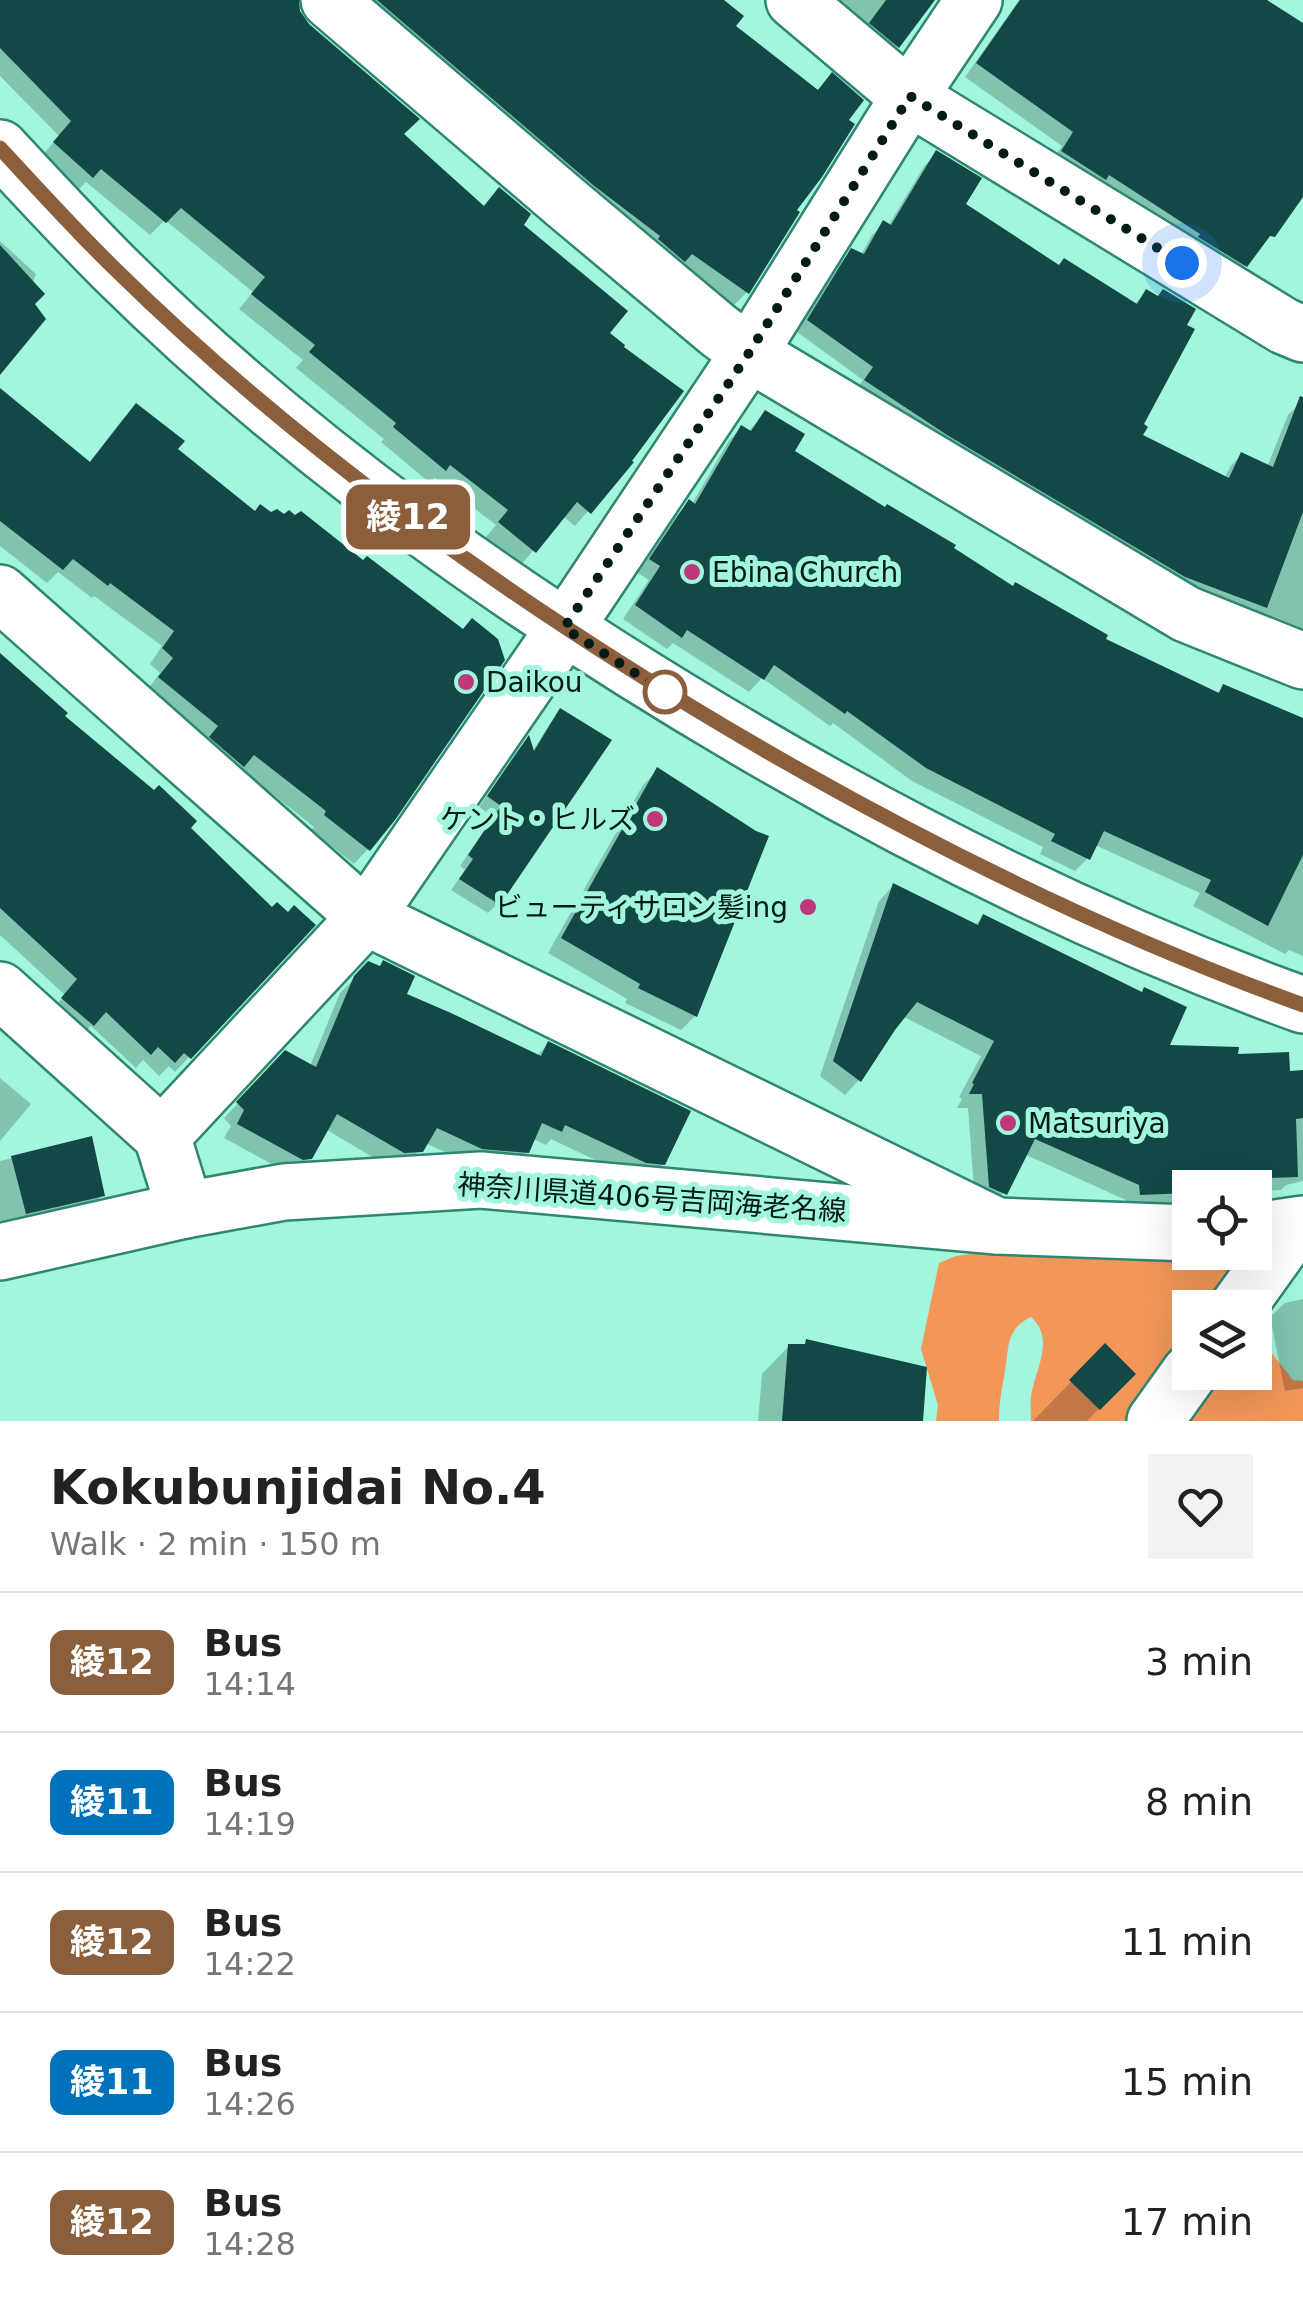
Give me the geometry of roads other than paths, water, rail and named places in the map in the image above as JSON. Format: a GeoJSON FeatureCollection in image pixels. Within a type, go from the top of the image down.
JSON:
{"type":"FeatureCollection","features":[{"type":"Feature","properties":{"kind":"street"},"geometry":{"type":"LineString","coordinates":[[329,0],[718,332],[1186,614],[1303,662]]}},
{"type":"Feature","properties":{"kind":"street"},"geometry":{"type":"LineString","coordinates":[[794,0],[910,96],[1303,334]]}},
{"type":"Feature","properties":{"kind":"street"},"geometry":{"type":"LineString","coordinates":[[162,1136],[366,917],[749,353],[974,0]]}},
{"type":"Feature","properties":{"kind":"street"},"geometry":{"type":"LineString","coordinates":[[0,148],[115,269],[266,405],[379,496],[564,628],[807,775],[934,843],[1112,928],[1303,1005]]}},
{"type":"Feature","properties":{"kind":"street"},"geometry":{"type":"LineString","coordinates":[[0,592],[366,917],[996,1226]]}},
{"type":"Feature","properties":{"kind":"street"},"geometry":{"type":"LineString","coordinates":[[0,990],[162,1136],[186,1210]]}},
{"type":"Feature","properties":{"kind":"street","name":"神奈川県道406号吉岡海老名線"},"geometry":{"type":"LineString","coordinates":[[0,1252],[284,1192],[481,1180],[996,1226],[1172,1232]]}},
{"type":"Feature","properties":{"kind":"street"},"geometry":{"type":"LineString","coordinates":[[1247,1290],[1284,1227]]}},
{"type":"Feature","properties":{"kind":"street"},"geometry":{"type":"LineString","coordinates":[[1156,1421],[1178,1390]]}},
{"type":"Feature","properties":{"kind":"place","name":"Ebina Church"},"geometry":{"type":"Point","coordinates":[692,572]}},
{"type":"Feature","properties":{"kind":"place","name":"Daikou"},"geometry":{"type":"Point","coordinates":[466,682]}},
{"type":"Feature","properties":{"kind":"place","name":"ケント・ヒルズ"},"geometry":{"type":"Point","coordinates":[655,819]}},
{"type":"Feature","properties":{"kind":"place","name":"ビューティサロン髪ing"},"geometry":{"type":"Point","coordinates":[808,907]}},
{"type":"Feature","properties":{"kind":"place","name":"Matsuriya"},"geometry":{"type":"Point","coordinates":[1008,1123]}}]}
